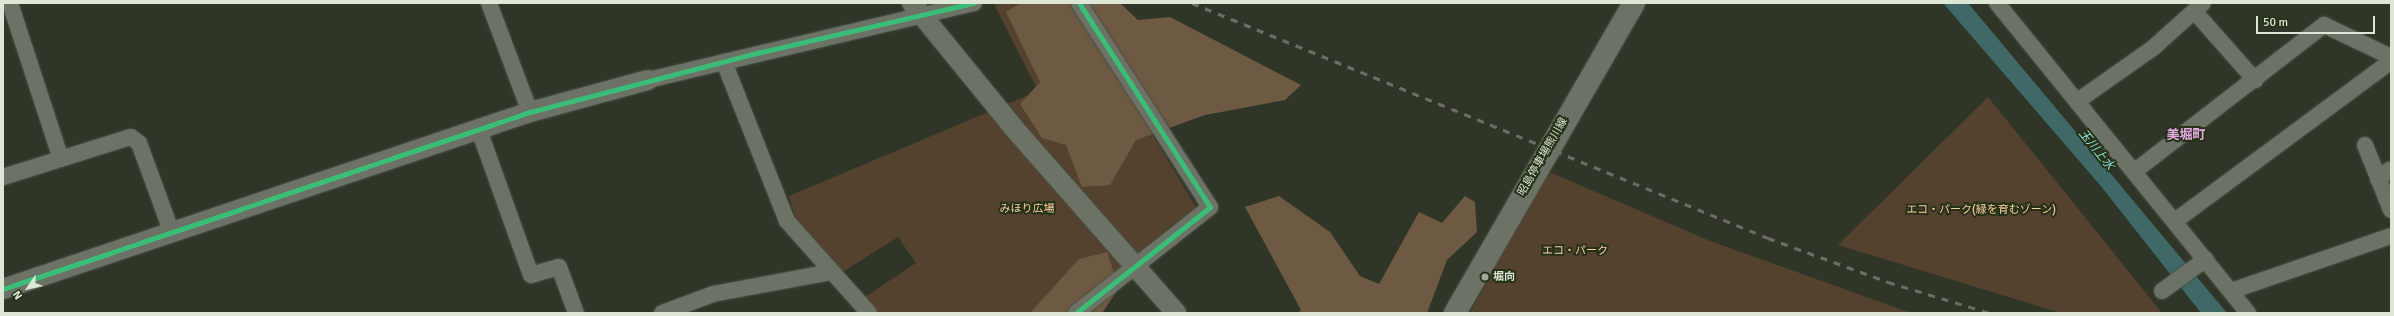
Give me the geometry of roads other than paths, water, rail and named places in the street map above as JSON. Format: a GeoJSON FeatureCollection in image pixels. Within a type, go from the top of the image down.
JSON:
{"type":"FeatureCollection","features":[{"type":"Feature","properties":{"kind":"main road","name":"昭島停車場熊川線"},"geometry":{"type":"LineString","coordinates":[[1455,313],[1634,3]]}},
{"type":"Feature","properties":{"kind":"street"},"geometry":{"type":"LineString","coordinates":[[10,3],[62,159]]}},
{"type":"Feature","properties":{"kind":"street"},"geometry":{"type":"LineString","coordinates":[[489,3],[530,112]]}},
{"type":"Feature","properties":{"kind":"street"},"geometry":{"type":"LineString","coordinates":[[3,289],[530,112],[648,80],[724,62],[916,9],[974,3]]}},
{"type":"Feature","properties":{"kind":"street"},"geometry":{"type":"LineString","coordinates":[[1076,313],[1135,268],[1210,207],[1079,3]]}},
{"type":"Feature","properties":{"kind":"street"},"geometry":{"type":"LineString","coordinates":[[1997,3],[2079,100],[2248,313]]}},
{"type":"Feature","properties":{"kind":"street"},"geometry":{"type":"LineString","coordinates":[[2079,100],[2153,48],[2199,8],[2255,80]]}},
{"type":"Feature","properties":{"kind":"street"},"geometry":{"type":"LineString","coordinates":[[916,9],[1135,268],[1176,313]]}},
{"type":"Feature","properties":{"kind":"street"},"geometry":{"type":"LineString","coordinates":[[2135,171],[2255,80],[2324,25],[2391,57]]}},
{"type":"Feature","properties":{"kind":"street"},"geometry":{"type":"LineString","coordinates":[[2174,221],[2391,61]]}},
{"type":"Feature","properties":{"kind":"street"},"geometry":{"type":"LineString","coordinates":[[724,62],[787,221],[869,313]]}},
{"type":"Feature","properties":{"kind":"street"},"geometry":{"type":"LineString","coordinates":[[479,130],[531,275],[558,267],[576,313]]}},
{"type":"Feature","properties":{"kind":"street"},"geometry":{"type":"LineString","coordinates":[[3,177],[131,137],[139,143],[172,233]]}},
{"type":"Feature","properties":{"kind":"street"},"geometry":{"type":"LineString","coordinates":[[2365,145],[2391,210]]}},
{"type":"Feature","properties":{"kind":"street"},"geometry":{"type":"LineString","coordinates":[[2378,178],[2391,169]]}},
{"type":"Feature","properties":{"kind":"street"},"geometry":{"type":"LineString","coordinates":[[2231,291],[2391,236]]}},
{"type":"Feature","properties":{"kind":"street"},"geometry":{"type":"LineString","coordinates":[[2162,291],[2206,259]]}},
{"type":"Feature","properties":{"kind":"street"},"geometry":{"type":"LineString","coordinates":[[662,313],[713,294],[832,272]]}},
{"type":"Feature","properties":{"kind":"water"},"geometry":{"type":"Polygon","coordinates":[[[1943,3],[1968,3],[2227,313],[2201,313],[2100,185],[1943,3]]]}},
{"type":"Feature","properties":{"kind":"railway"},"geometry":{"type":"LineString","coordinates":[[1192,3],[1768,238],[1888,282],[1990,313]]}},
{"type":"Feature","properties":{"kind":"place","name":"堀向"},"geometry":{"type":"Point","coordinates":[1485,277]}},
{"type":"Feature","properties":{"kind":"district","name":"美堀町"},"geometry":{"type":"Point","coordinates":[2186,135]}},
{"type":"Feature","properties":{"kind":"water label","name":"玉川上水"},"geometry":{"type":"Point","coordinates":[2096,150]}},
{"type":"Feature","properties":{"kind":"park label","name":"みほり広場"},"geometry":{"type":"Point","coordinates":[1027,209]}},
{"type":"Feature","properties":{"kind":"park label","name":"エコ・パーク(緑を育むゾーン)"},"geometry":{"type":"Point","coordinates":[1981,210]}},
{"type":"Feature","properties":{"kind":"park label","name":"エコ・パーク"},"geometry":{"type":"Point","coordinates":[1575,251]}}]}
